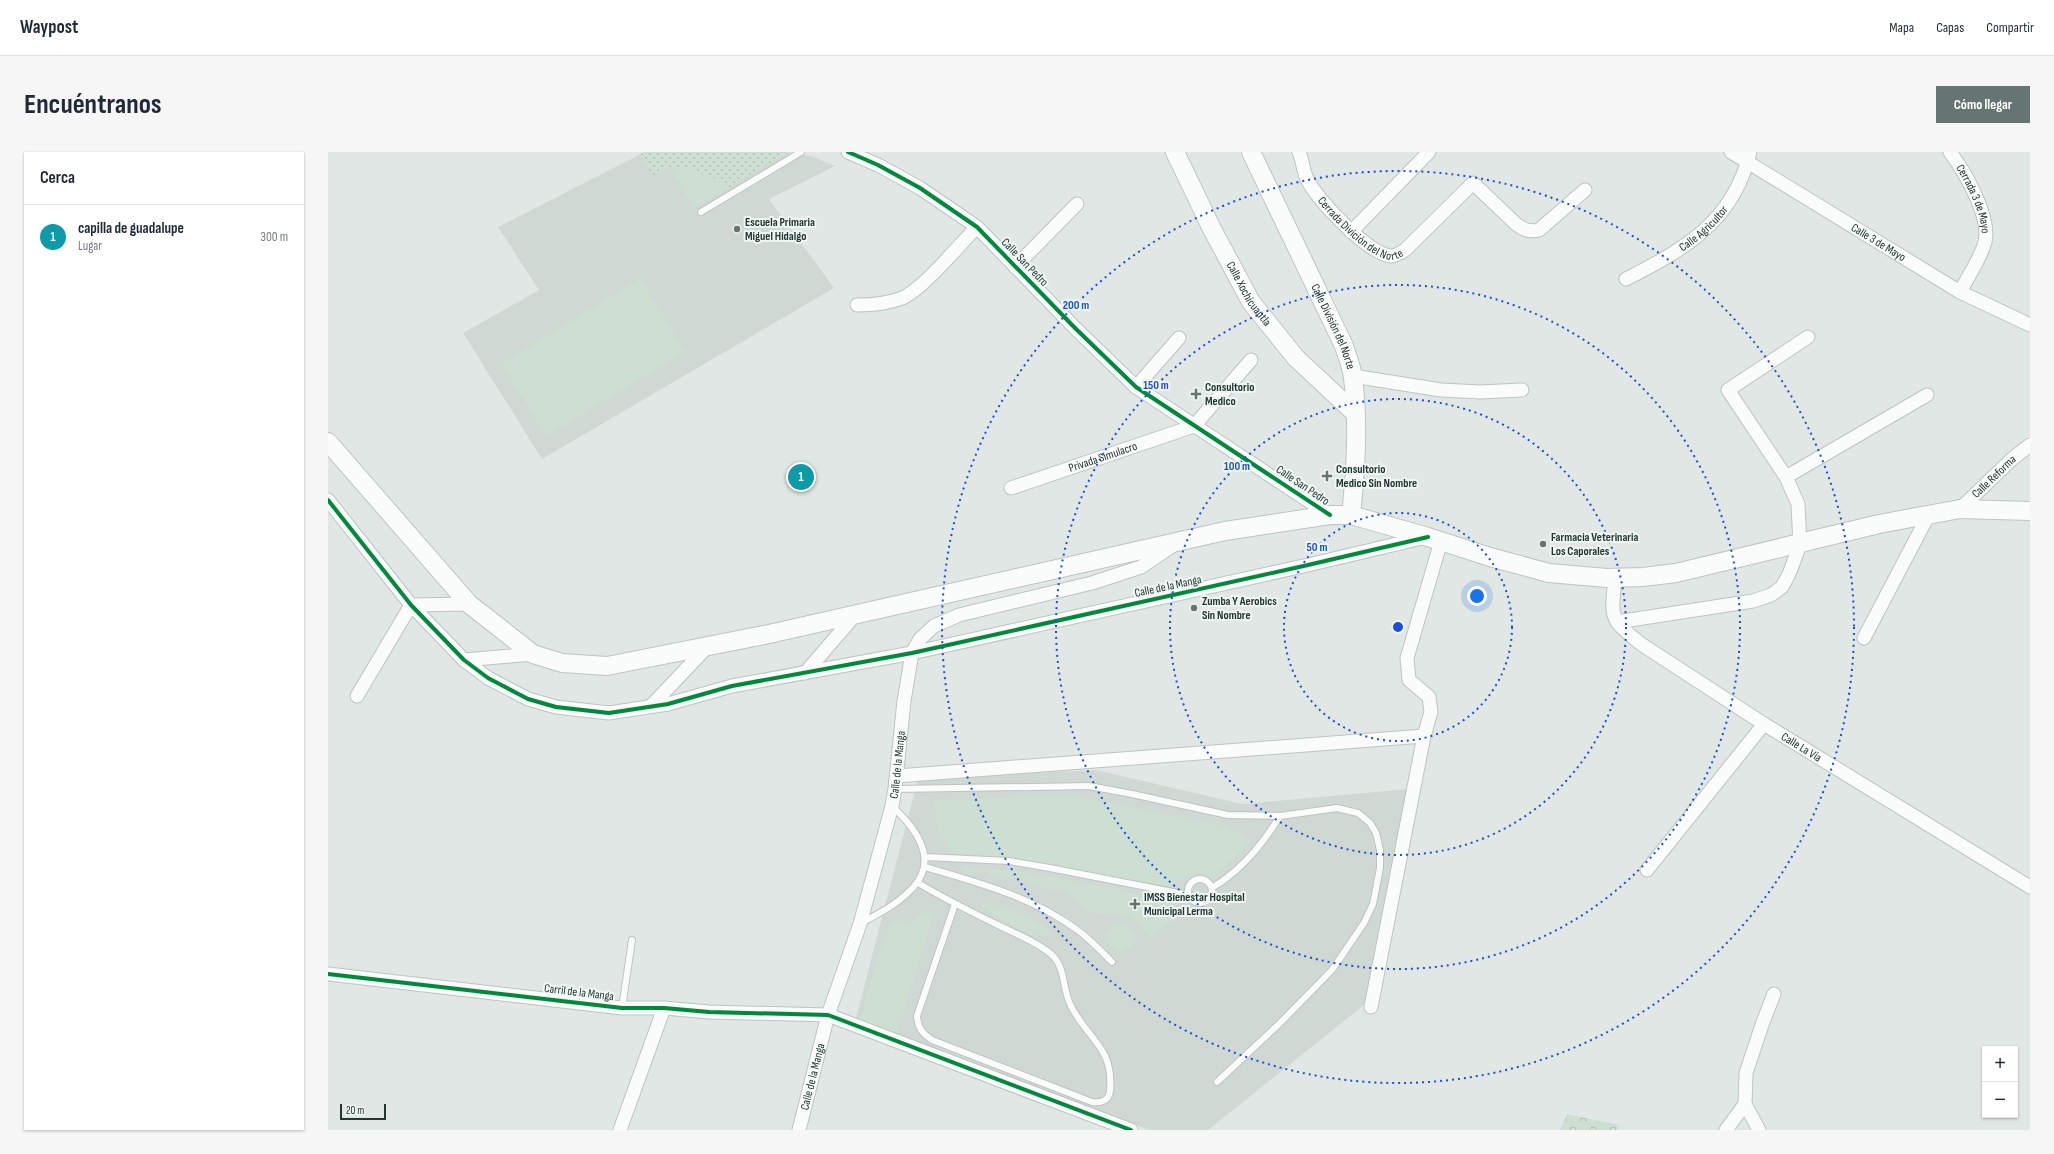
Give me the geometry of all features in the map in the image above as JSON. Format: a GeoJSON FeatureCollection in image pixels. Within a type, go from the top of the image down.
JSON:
{"type":"FeatureCollection","features":[{"type":"Feature","properties":{"kind":"main road","name":"Calle Xochicuautla"},"geometry":{"type":"LineString","coordinates":[[1176,152],[1212,229],[1251,302],[1296,358],[1355,413]]}},
{"type":"Feature","properties":{"kind":"main road","name":"Calle División del Norte"},"geometry":{"type":"LineString","coordinates":[[1251,152],[1344,346],[1353,376],[1355,413],[1355,477],[1351,515]]}},
{"type":"Feature","properties":{"kind":"main road"},"geometry":{"type":"LineString","coordinates":[[328,442],[469,604],[533,654],[562,663],[607,666],[856,614],[1225,531],[1330,515],[1351,515],[1435,539],[1490,557],[1549,572],[1615,578],[1643,577],[1676,573],[1800,545],[1880,524],[1960,509],[2030,511]]}},
{"type":"Feature","properties":{"kind":"street","name":"Calle San Pedro"},"geometry":{"type":"LineString","coordinates":[[848,152],[878,165],[920,188],[977,227],[1136,387],[1302,495],[1330,515]]}},
{"type":"Feature","properties":{"kind":"street","name":"Cerrada Divición del Norte"},"geometry":{"type":"LineString","coordinates":[[1299,152],[1307,180],[1333,213],[1351,232],[1379,252],[1389,256],[1396,256],[1421,235],[1473,183],[1516,224],[1524,230],[1531,232],[1539,230],[1585,190]]}},
{"type":"Feature","properties":{"kind":"street"},"geometry":{"type":"LineString","coordinates":[[1351,232],[1429,152]]}},
{"type":"Feature","properties":{"kind":"street","name":"Calle 3 de Mayo"},"geometry":{"type":"LineString","coordinates":[[1731,152],[1749,157],[1960,292],[2030,325]]}},
{"type":"Feature","properties":{"kind":"street","name":"Cerrada 3 de Mayo"},"geometry":{"type":"LineString","coordinates":[[1950,152],[1962,168],[1985,224],[1985,241],[1979,258],[1960,292]]}},
{"type":"Feature","properties":{"kind":"street","name":"Calle Agricultor"},"geometry":{"type":"LineString","coordinates":[[1626,279],[1663,260],[1705,231],[1731,201],[1742,181],[1749,157]]}},
{"type":"Feature","properties":{"kind":"street"},"geometry":{"type":"LineString","coordinates":[[1015,266],[1077,204]]}},
{"type":"Feature","properties":{"kind":"street"},"geometry":{"type":"LineString","coordinates":[[857,305],[882,304],[904,297],[918,287],[977,227]]}},
{"type":"Feature","properties":{"kind":"street"},"geometry":{"type":"LineString","coordinates":[[1136,387],[1178,338]]}},
{"type":"Feature","properties":{"kind":"street"},"geometry":{"type":"LineString","coordinates":[[1615,578],[1613,614],[1617,622],[1753,602],[1771,595],[1782,587],[1789,574],[1800,545],[1798,504],[1786,477],[1728,390],[1808,338]]}},
{"type":"Feature","properties":{"kind":"street"},"geometry":{"type":"LineString","coordinates":[[1194,426],[1251,360]]}},
{"type":"Feature","properties":{"kind":"street"},"geometry":{"type":"LineString","coordinates":[[1353,376],[1441,390],[1480,392],[1522,390]]}},
{"type":"Feature","properties":{"kind":"street"},"geometry":{"type":"LineString","coordinates":[[1786,477],[1927,395]]}},
{"type":"Feature","properties":{"kind":"street","name":"Privada Simulacro"},"geometry":{"type":"LineString","coordinates":[[1011,488],[1194,426]]}},
{"type":"Feature","properties":{"kind":"street","name":"Calle Reforma"},"geometry":{"type":"LineString","coordinates":[[1960,509],[2012,459],[2030,445]]}},
{"type":"Feature","properties":{"kind":"street"},"geometry":{"type":"LineString","coordinates":[[328,500],[411,605],[464,660],[488,678],[528,699],[556,707],[609,713],[651,706],[732,686],[912,653],[920,639],[934,626],[953,618],[1092,583],[1141,567],[1179,542]]}},
{"type":"Feature","properties":{"kind":"street"},"geometry":{"type":"LineString","coordinates":[[1864,638],[1928,516]]}},
{"type":"Feature","properties":{"kind":"street"},"geometry":{"type":"LineString","coordinates":[[1371,1007],[1430,712],[1429,698],[1409,680],[1407,658],[1435,539]]}},
{"type":"Feature","properties":{"kind":"street","name":"Calle de la Manga"},"geometry":{"type":"LineString","coordinates":[[799,1130],[828,1015],[860,924],[892,806],[897,776],[904,701],[912,653],[1308,565],[1435,539]]}},
{"type":"Feature","properties":{"kind":"street"},"geometry":{"type":"LineString","coordinates":[[411,605],[469,604]]}},
{"type":"Feature","properties":{"kind":"street"},"geometry":{"type":"LineString","coordinates":[[357,696],[411,605]]}},
{"type":"Feature","properties":{"kind":"street"},"geometry":{"type":"LineString","coordinates":[[806,672],[856,614]]}},
{"type":"Feature","properties":{"kind":"street","name":"Calle La Vía"},"geometry":{"type":"LineString","coordinates":[[1617,622],[1641,644],[1764,724],[2030,887]]}},
{"type":"Feature","properties":{"kind":"street"},"geometry":{"type":"LineString","coordinates":[[651,706],[708,646]]}},
{"type":"Feature","properties":{"kind":"street"},"geometry":{"type":"LineString","coordinates":[[464,660],[533,654]]}},
{"type":"Feature","properties":{"kind":"street"},"geometry":{"type":"LineString","coordinates":[[1647,870],[1764,724]]}},
{"type":"Feature","properties":{"kind":"street"},"geometry":{"type":"LineString","coordinates":[[897,776],[1424,736]]}},
{"type":"Feature","properties":{"kind":"street","name":"Carril de la Manga"},"geometry":{"type":"LineString","coordinates":[[328,974],[622,1008],[664,1008],[710,1012],[828,1015],[1131,1130]]}},
{"type":"Feature","properties":{"kind":"street"},"geometry":{"type":"LineString","coordinates":[[1759,1130],[1745,1104],[1746,1073],[1774,994]]}},
{"type":"Feature","properties":{"kind":"street"},"geometry":{"type":"LineString","coordinates":[[620,1130],[664,1008]]}},
{"type":"Feature","properties":{"kind":"street"},"geometry":{"type":"LineString","coordinates":[[1726,1130],[1745,1104]]}},
{"type":"Feature","properties":{"kind":"lane"},"geometry":{"type":"LineString","coordinates":[[701,212],[801,152]]}},
{"type":"Feature","properties":{"kind":"lane"},"geometry":{"type":"LineString","coordinates":[[895,789],[1089,786],[1228,815],[1280,816],[1337,808],[1358,813],[1370,823],[1376,833],[1380,850],[1380,868],[1373,904],[1364,923],[1332,970],[1278,1025],[1217,1082]]}},
{"type":"Feature","properties":{"kind":"lane"},"geometry":{"type":"LineString","coordinates":[[860,924],[890,908],[918,883],[925,867],[926,857],[916,832],[892,806]]}},
{"type":"Feature","properties":{"kind":"lane"},"geometry":{"type":"LineString","coordinates":[[1212,888],[1232,873],[1258,847],[1280,816]]}},
{"type":"Feature","properties":{"kind":"lane"},"geometry":{"type":"LineString","coordinates":[[926,857],[1009,861],[1050,868],[1188,895],[1195,903],[1206,902],[1212,893],[1212,888],[1205,880],[1194,880],[1188,889],[1188,895]]}},
{"type":"Feature","properties":{"kind":"lane"},"geometry":{"type":"LineString","coordinates":[[925,867],[990,886],[1038,906],[1078,930],[1112,962]]}},
{"type":"Feature","properties":{"kind":"lane"},"geometry":{"type":"LineString","coordinates":[[918,883],[955,904],[1032,942],[1052,955],[1060,966],[1065,992],[1071,1007],[1104,1053],[1109,1063],[1111,1074],[1110,1094],[1101,1103],[1092,1102],[932,1040],[923,1033],[918,1026],[917,1016],[955,904]]}},
{"type":"Feature","properties":{"kind":"lane"},"geometry":{"type":"LineString","coordinates":[[622,1008],[632,940]]}},
{"type":"Feature","properties":{"kind":"shaded area","name":"Escuela Primaria Miguel Hidalgo"},"geometry":{"type":"Polygon","coordinates":[[[645,152],[785,152],[811,156],[835,166],[769,199],[834,288],[542,459],[463,333],[539,290],[498,227],[645,152]]]}},
{"type":"Feature","properties":{"kind":"shaded area","name":"IMSS Bienestar Hospital Municipal Lerma"},"geometry":{"type":"Polygon","coordinates":[[[1096,770],[1242,804],[1409,789],[1364,1005],[1208,1130],[1149,1130],[856,1018],[918,779],[1096,770]]]}},
{"type":"Feature","properties":{"kind":"green space"},"geometry":{"type":"Polygon","coordinates":[[[645,152],[776,152],[786,154],[694,208],[669,167],[653,176],[640,154],[645,152]]]}},
{"type":"Feature","properties":{"kind":"green space"},"geometry":{"type":"Polygon","coordinates":[[[677,168],[690,169],[727,183],[729,188],[694,208],[672,171],[677,168]]]}},
{"type":"Feature","properties":{"kind":"green space"},"geometry":{"type":"Polygon","coordinates":[[[640,279],[685,352],[546,436],[502,364],[640,279]]]}},
{"type":"Feature","properties":{"kind":"green space"},"geometry":{"type":"Polygon","coordinates":[[[1043,796],[1081,797],[1226,827],[1251,841],[1214,877],[1202,873],[1192,874],[1183,878],[1174,886],[950,854],[938,829],[934,801],[1043,796]]]}},
{"type":"Feature","properties":{"kind":"green space"},"geometry":{"type":"Polygon","coordinates":[[[961,866],[1021,872],[1117,889],[1170,903],[1180,915],[1150,937],[1135,920],[1126,915],[1113,913],[1099,914],[1091,912],[1081,906],[1072,895],[1066,891],[1058,889],[1042,889],[1017,877],[1000,879],[992,877],[988,872],[983,871],[977,873],[965,871],[961,866]]]}},
{"type":"Feature","properties":{"kind":"green space"},"geometry":{"type":"Polygon","coordinates":[[[979,903],[1000,906],[1030,918],[1048,929],[1056,936],[1034,934],[1014,927],[987,910],[979,903]]]}},
{"type":"Feature","properties":{"kind":"green space"},"geometry":{"type":"Polygon","coordinates":[[[924,912],[934,914],[896,1035],[860,1021],[877,960],[891,924],[902,920],[911,923],[924,912]]]}},
{"type":"Feature","properties":{"kind":"green space"},"geometry":{"type":"Polygon","coordinates":[[[1120,923],[1131,929],[1136,940],[1131,946],[1121,952],[1110,946],[1106,935],[1112,927],[1120,923]]]}},
{"type":"Feature","properties":{"kind":"green space"},"geometry":{"type":"Polygon","coordinates":[[[1567,1114],[1619,1125],[1617,1130],[1560,1130],[1567,1114]]]}},
{"type":"Feature","properties":{"kind":"cycle path"},"geometry":{"type":"LineString","coordinates":[[848,152],[878,165],[920,188],[977,227],[1075,328],[1136,387],[1330,515]]}},
{"type":"Feature","properties":{"kind":"cycle path"},"geometry":{"type":"LineString","coordinates":[[328,500],[411,605],[464,660],[488,678],[528,699],[556,707],[609,713],[668,704],[732,686],[912,653],[1428,537]]}},
{"type":"Feature","properties":{"kind":"cycle path"},"geometry":{"type":"LineString","coordinates":[[328,974],[622,1008],[664,1008],[709,1012],[828,1015],[1131,1130]]}},
{"type":"Feature","properties":{"kind":"place","name":"Escuela Primaria Miguel Hidalgo"},"geometry":{"type":"Point","coordinates":[737,229]}},
{"type":"Feature","properties":{"kind":"place","name":"Consultorio Medico"},"geometry":{"type":"Point","coordinates":[1196,394]}},
{"type":"Feature","properties":{"kind":"place","name":"Consultorio Medico Sin Nombre"},"geometry":{"type":"Point","coordinates":[1327,476]}},
{"type":"Feature","properties":{"kind":"place","name":"capilla de guadalupe"},"geometry":{"type":"Point","coordinates":[801,477]}},
{"type":"Feature","properties":{"kind":"place","name":"Farmacia Veterinaria Los Caporales"},"geometry":{"type":"Point","coordinates":[1543,544]}},
{"type":"Feature","properties":{"kind":"place","name":"Zumba Y Aerobics Sin Nombre"},"geometry":{"type":"Point","coordinates":[1194,608]}},
{"type":"Feature","properties":{"kind":"place","name":"IMSS Bienestar Hospital Municipal Lerma"},"geometry":{"type":"Point","coordinates":[1135,904]}}]}
